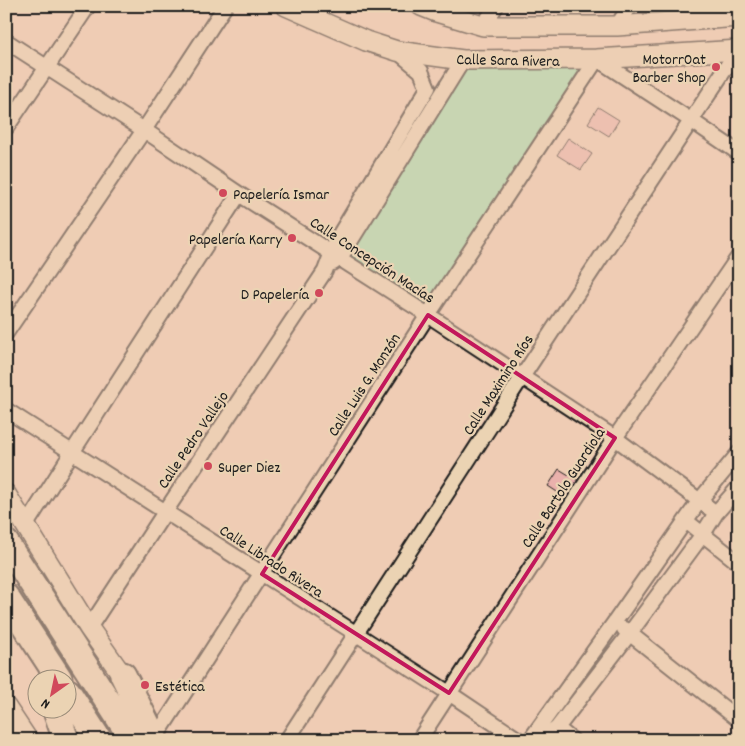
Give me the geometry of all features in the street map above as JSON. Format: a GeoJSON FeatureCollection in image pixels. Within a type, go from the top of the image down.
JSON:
{"type":"FeatureCollection","features":[{"type":"Feature","properties":{"kind":"highway"},"geometry":{"type":"LineString","coordinates":[[6,543],[133,740]]}},
{"type":"Feature","properties":{"kind":"highway"},"geometry":{"type":"LineString","coordinates":[[6,596],[52,668]]}},
{"type":"Feature","properties":{"kind":"highway"},"geometry":{"type":"LineString","coordinates":[[25,626],[40,668]]}},
{"type":"Feature","properties":{"kind":"highway"},"geometry":{"type":"LineString","coordinates":[[123,676],[162,736]]}},
{"type":"Feature","properties":{"kind":"highway"},"geometry":{"type":"LineString","coordinates":[[78,707],[99,740]]}},
{"type":"Feature","properties":{"kind":"highway"},"geometry":{"type":"LineString","coordinates":[[58,718],[66,740]]}},
{"type":"Feature","properties":{"kind":"street"},"geometry":{"type":"LineString","coordinates":[[6,128],[88,6]]}},
{"type":"Feature","properties":{"kind":"street"},"geometry":{"type":"LineString","coordinates":[[6,333],[144,130],[224,6]]}},
{"type":"Feature","properties":{"kind":"street","name":"Calle Sara Rivera"},"geometry":{"type":"LineString","coordinates":[[286,6],[366,41],[397,51],[463,60],[597,59],[738,49]]}},
{"type":"Feature","properties":{"kind":"street","name":"Calle Sara Rivera"},"geometry":{"type":"LineString","coordinates":[[421,6],[483,26],[617,26],[739,17]]}},
{"type":"Feature","properties":{"kind":"street"},"geometry":{"type":"LineString","coordinates":[[483,26],[496,6]]}},
{"type":"Feature","properties":{"kind":"street"},"geometry":{"type":"LineString","coordinates":[[617,26],[630,6]]}},
{"type":"Feature","properties":{"kind":"street","name":"Calle Concepción Macías"},"geometry":{"type":"LineString","coordinates":[[6,41],[615,438],[700,500],[716,514]]}},
{"type":"Feature","properties":{"kind":"street","name":"Calle Maximino Ríos"},"geometry":{"type":"LineString","coordinates":[[287,740],[522,377],[738,49]]}},
{"type":"Feature","properties":{"kind":"street","name":"Calle Pedro Vallejo"},"geometry":{"type":"LineString","coordinates":[[336,255],[336,239],[428,88],[421,71],[397,51]]}},
{"type":"Feature","properties":{"kind":"street"},"geometry":{"type":"LineString","coordinates":[[597,59],[692,120],[739,153]]}},
{"type":"Feature","properties":{"kind":"street","name":"Calle Luis G. Monzón"},"geometry":{"type":"LineString","coordinates":[[162,736],[262,574],[428,315],[597,59]]}},
{"type":"Feature","properties":{"kind":"street","name":"Calle Pedro Vallejo"},"geometry":{"type":"LineString","coordinates":[[89,628],[463,60]]}},
{"type":"Feature","properties":{"kind":"street"},"geometry":{"type":"LineString","coordinates":[[26,526],[239,194]]}},
{"type":"Feature","properties":{"kind":"street","name":"Calle Bartolo Guardiola"},"geometry":{"type":"LineString","coordinates":[[419,740],[615,438],[739,256]]}},
{"type":"Feature","properties":{"kind":"street","name":"Calle Librado Rivera"},"geometry":{"type":"LineString","coordinates":[[6,410],[73,451],[519,740]]}},
{"type":"Feature","properties":{"kind":"street"},"geometry":{"type":"LineString","coordinates":[[530,740],[700,500],[739,453]]}},
{"type":"Feature","properties":{"kind":"street"},"geometry":{"type":"LineString","coordinates":[[542,740],[557,728],[630,633],[716,514],[739,487]]}},
{"type":"Feature","properties":{"kind":"street"},"geometry":{"type":"LineString","coordinates":[[6,494],[89,628],[123,676]]}},
{"type":"Feature","properties":{"kind":"street"},"geometry":{"type":"LineString","coordinates":[[686,521],[739,563]]}},
{"type":"Feature","properties":{"kind":"street"},"geometry":{"type":"LineString","coordinates":[[614,623],[630,633],[739,720]]}},
{"type":"Feature","properties":{"kind":"street"},"geometry":{"type":"LineString","coordinates":[[6,707],[28,740]]}},
{"type":"Feature","properties":{"kind":"street"},"geometry":{"type":"LineString","coordinates":[[557,728],[572,740]]}},
{"type":"Feature","properties":{"kind":"highlighted area"},"geometry":{"type":"Polygon","coordinates":[[[428,315],[615,438],[449,693],[262,574],[428,315]]]}},
{"type":"Feature","properties":{"kind":"green space"},"geometry":{"type":"Polygon","coordinates":[[[590,62],[428,314],[340,258],[465,64],[590,62]]]}},
{"type":"Feature","properties":{"kind":"building"},"geometry":{"type":"Polygon","coordinates":[[[598,107],[619,120],[609,136],[588,123],[598,107]]]}},
{"type":"Feature","properties":{"kind":"building"},"geometry":{"type":"Polygon","coordinates":[[[568,138],[592,154],[581,170],[557,155],[568,138]]]}},
{"type":"Feature","properties":{"kind":"building"},"geometry":{"type":"Polygon","coordinates":[[[559,469],[582,483],[571,501],[548,486],[559,469]]]}},
{"type":"Feature","properties":{"kind":"place","name":"Motorr0at Barber Shop"},"geometry":{"type":"Point","coordinates":[716,67]}},
{"type":"Feature","properties":{"kind":"place","name":"Papelería Ismar"},"geometry":{"type":"Point","coordinates":[223,193]}},
{"type":"Feature","properties":{"kind":"place","name":"Papelería Karry"},"geometry":{"type":"Point","coordinates":[292,238]}},
{"type":"Feature","properties":{"kind":"place","name":"D Papelería"},"geometry":{"type":"Point","coordinates":[319,293]}},
{"type":"Feature","properties":{"kind":"place","name":"Super Diez"},"geometry":{"type":"Point","coordinates":[208,466]}},
{"type":"Feature","properties":{"kind":"place","name":"Estética"},"geometry":{"type":"Point","coordinates":[145,685]}}]}
